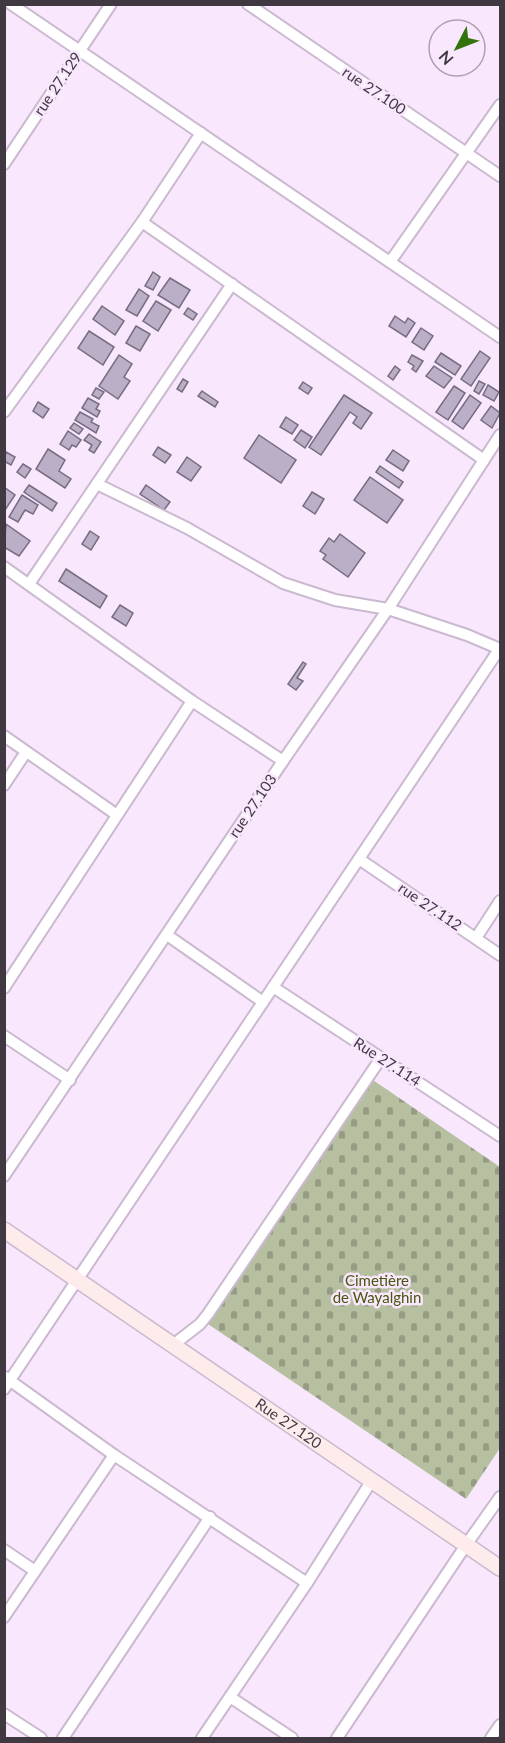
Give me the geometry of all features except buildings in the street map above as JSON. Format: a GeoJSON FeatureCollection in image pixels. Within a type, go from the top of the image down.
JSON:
{"type":"FeatureCollection","features":[{"type":"Feature","properties":{"kind":"street"},"geometry":{"type":"LineString","coordinates":[[11,4],[501,338]]}},
{"type":"Feature","properties":{"kind":"street","name":"rue 27.129"},"geometry":{"type":"LineString","coordinates":[[4,164],[111,4]]}},
{"type":"Feature","properties":{"kind":"street","name":"rue 27.100"},"geometry":{"type":"LineString","coordinates":[[248,4],[262,9],[501,176]]}},
{"type":"Feature","properties":{"kind":"street"},"geometry":{"type":"LineString","coordinates":[[390,262],[501,105]]}},
{"type":"Feature","properties":{"kind":"street"},"geometry":{"type":"LineString","coordinates":[[4,412],[142,222],[201,133]]}},
{"type":"Feature","properties":{"kind":"street"},"geometry":{"type":"LineString","coordinates":[[142,222],[484,460]]}},
{"type":"Feature","properties":{"kind":"street"},"geometry":{"type":"LineString","coordinates":[[30,584],[232,284]]}},
{"type":"Feature","properties":{"kind":"street","name":"rue 27.103"},"geometry":{"type":"LineString","coordinates":[[4,1176],[388,609],[501,435]]}},
{"type":"Feature","properties":{"kind":"street"},"geometry":{"type":"LineString","coordinates":[[97,484],[187,528],[283,583],[335,600],[388,609],[500,648],[6,1382],[307,1582]]}},
{"type":"Feature","properties":{"kind":"street"},"geometry":{"type":"LineString","coordinates":[[4,567],[192,701],[283,761]]}},
{"type":"Feature","properties":{"kind":"street"},"geometry":{"type":"LineString","coordinates":[[4,988],[192,701]]}},
{"type":"Feature","properties":{"kind":"street"},"geometry":{"type":"LineString","coordinates":[[4,736],[117,815]]}},
{"type":"Feature","properties":{"kind":"street"},"geometry":{"type":"LineString","coordinates":[[4,785],[26,752]]}},
{"type":"Feature","properties":{"kind":"street","name":"rue 27.112"},"geometry":{"type":"LineString","coordinates":[[359,859],[501,955]]}},
{"type":"Feature","properties":{"kind":"street"},"geometry":{"type":"LineString","coordinates":[[476,938],[501,902]]}},
{"type":"Feature","properties":{"kind":"street"},"geometry":{"type":"LineString","coordinates":[[167,935],[263,1002]]}},
{"type":"Feature","properties":{"kind":"street","name":"Rue 27.114"},"geometry":{"type":"LineString","coordinates":[[273,987],[501,1136]]}},
{"type":"Feature","properties":{"kind":"street"},"geometry":{"type":"LineString","coordinates":[[4,1036],[70,1080]]}},
{"type":"Feature","properties":{"kind":"street"},"geometry":{"type":"LineString","coordinates":[[173,1345],[201,1324],[381,1058]]}},
{"type":"Feature","properties":{"kind":"street","name":"Rue 27.120"},"geometry":{"type":"LineString","coordinates":[[4,1230],[501,1568]]}},
{"type":"Feature","properties":{"kind":"street"},"geometry":{"type":"LineString","coordinates":[[4,1617],[114,1455]]}},
{"type":"Feature","properties":{"kind":"street"},"geometry":{"type":"LineString","coordinates":[[202,1738],[307,1582],[372,1480]]}},
{"type":"Feature","properties":{"kind":"street"},"geometry":{"type":"LineString","coordinates":[[337,1738],[466,1545],[501,1497]]}},
{"type":"Feature","properties":{"kind":"street"},"geometry":{"type":"LineString","coordinates":[[63,1738],[210,1517]]}},
{"type":"Feature","properties":{"kind":"street"},"geometry":{"type":"LineString","coordinates":[[4,1550],[35,1571]]}},
{"type":"Feature","properties":{"kind":"street"},"geometry":{"type":"LineString","coordinates":[[230,1696],[292,1738]]}},
{"type":"Feature","properties":{"kind":"street"},"geometry":{"type":"LineString","coordinates":[[4,1714],[41,1738]]}},
{"type":"Feature","properties":{"kind":"street"},"geometry":{"type":"LineString","coordinates":[[491,1738],[501,1725]]}},
{"type":"Feature","properties":{"kind":"green space","name":"Cimetière de Wayalghin"},"geometry":{"type":"Polygon","coordinates":[[[370,1078],[500,1167],[500,1448],[466,1499],[205,1322],[370,1078]]]}}]}
